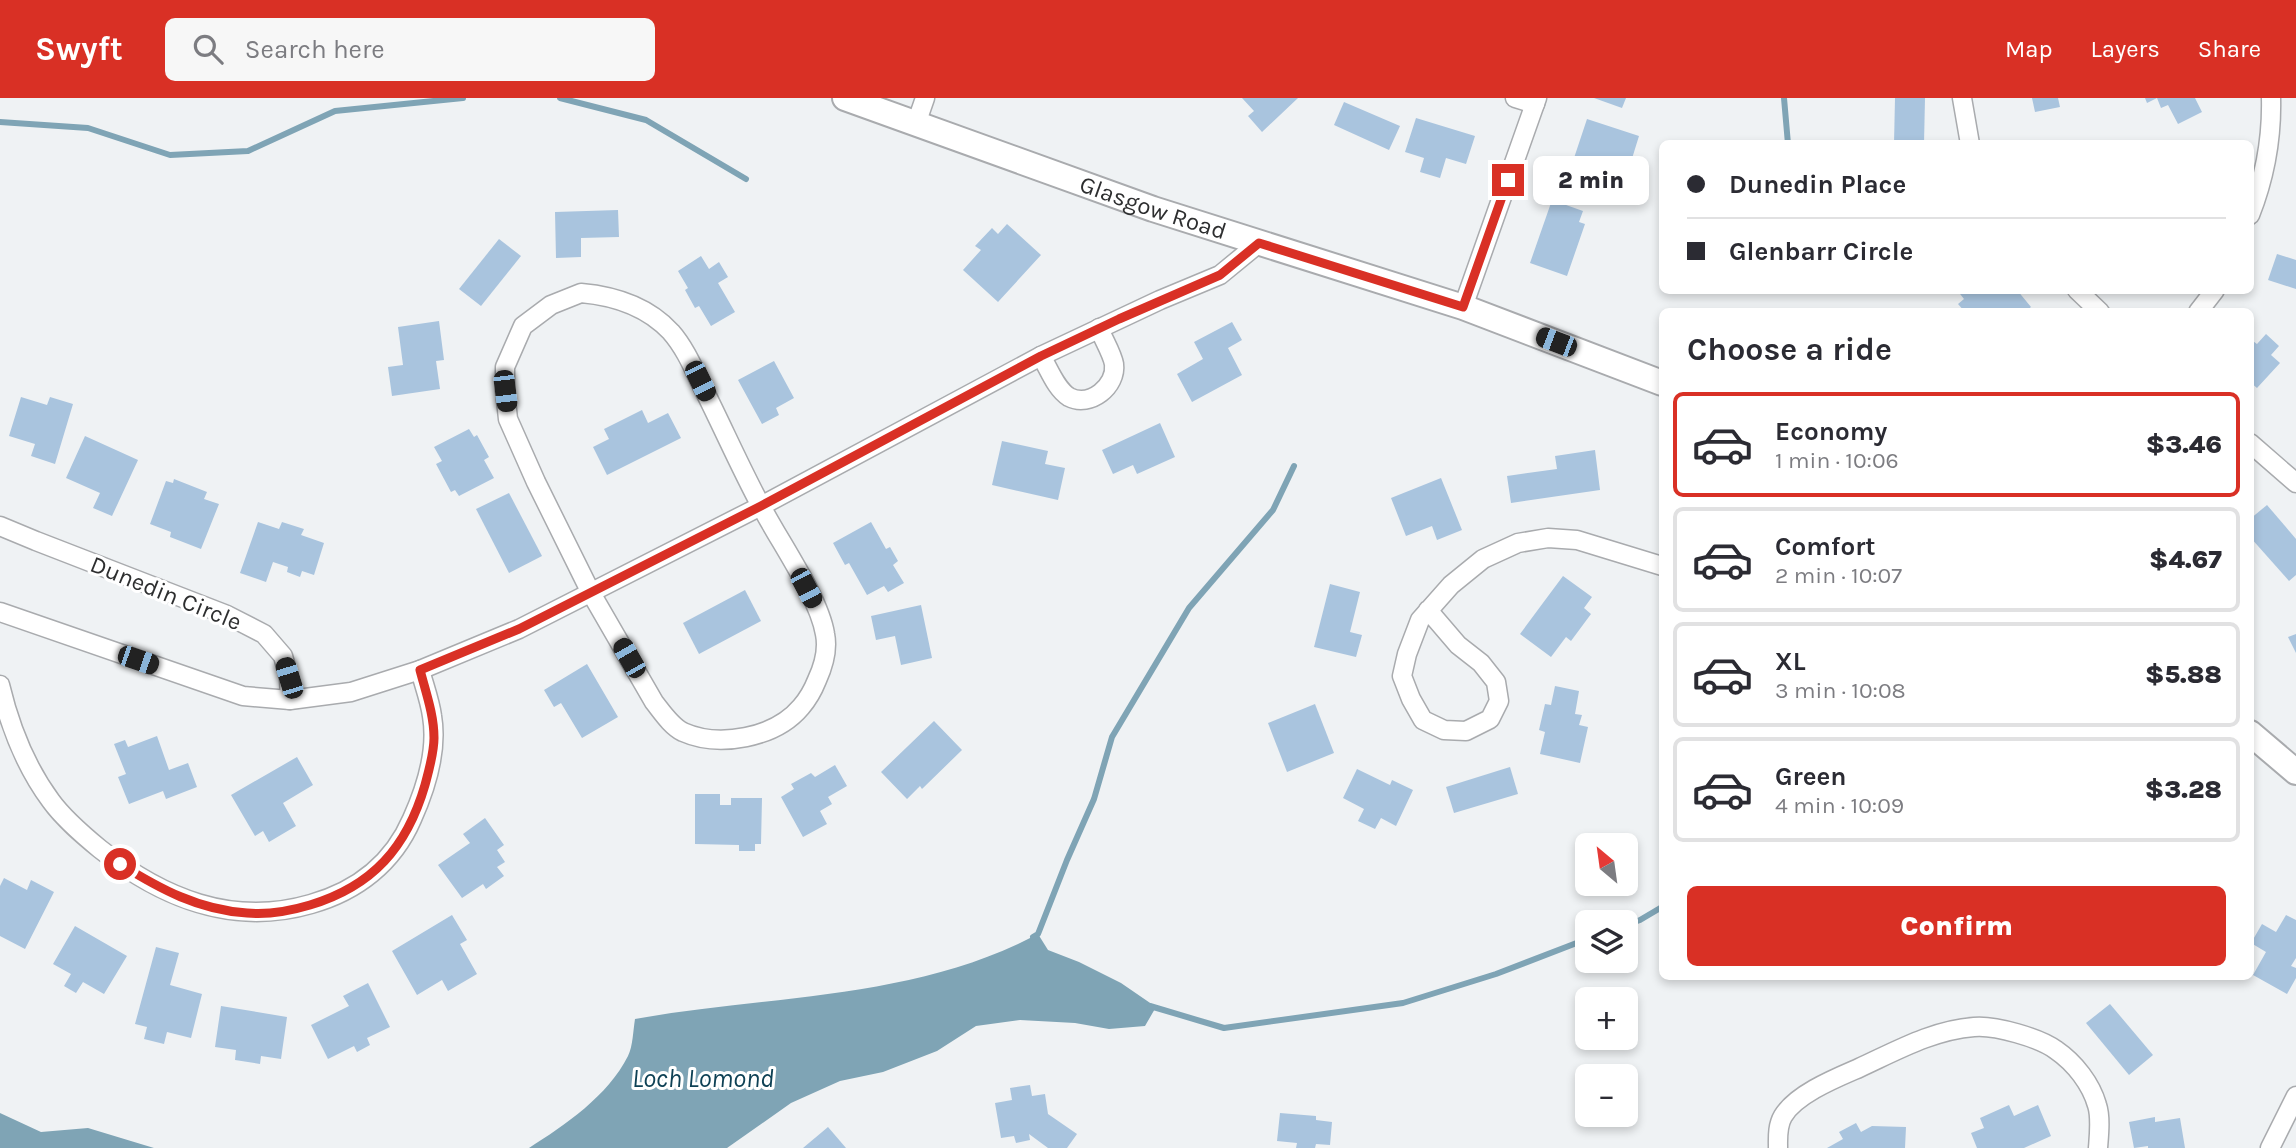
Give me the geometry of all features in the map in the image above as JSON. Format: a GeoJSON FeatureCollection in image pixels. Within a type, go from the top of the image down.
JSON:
{"type":"FeatureCollection","features":[{"type":"Feature","properties":{"kind":"street","name":"Glasgow Road"},"geometry":{"type":"LineString","coordinates":[[845,98],[1153,209],[1463,307],[1659,382]]}},
{"type":"Feature","properties":{"kind":"street"},"geometry":{"type":"LineString","coordinates":[[916,124],[925,98]]}},
{"type":"Feature","properties":{"kind":"street"},"geometry":{"type":"LineString","coordinates":[[1463,307],[1536,101],[1515,98]]}},
{"type":"Feature","properties":{"kind":"street"},"geometry":{"type":"LineString","coordinates":[[1962,98],[1969,140]]}},
{"type":"Feature","properties":{"kind":"street"},"geometry":{"type":"LineString","coordinates":[[2254,202],[2265,167],[2272,126],[2271,98]]}},
{"type":"Feature","properties":{"kind":"street"},"geometry":{"type":"LineString","coordinates":[[0,612],[243,696],[290,700],[351,692],[420,670],[519,629],[761,506],[1041,356],[1220,275],[1259,243]]}},
{"type":"Feature","properties":{"kind":"street"},"geometry":{"type":"LineString","coordinates":[[581,293],[603,295],[639,307],[653,315],[672,333],[688,356],[761,506],[816,605],[826,635],[824,666],[810,695],[800,709],[786,720],[757,735],[737,738],[698,737],[681,731],[654,702],[591,593],[508,419],[505,391],[505,367],[523,326],[551,305],[581,293]]}},
{"type":"Feature","properties":{"kind":"street"},"geometry":{"type":"LineString","coordinates":[[2081,294],[2096,308]]}},
{"type":"Feature","properties":{"kind":"street"},"geometry":{"type":"LineString","coordinates":[[2201,308],[2212,294]]}},
{"type":"Feature","properties":{"kind":"street"},"geometry":{"type":"LineString","coordinates":[[1041,356],[1060,389],[1069,397],[1079,400],[1093,397],[1106,390],[1114,364],[1099,328]]}},
{"type":"Feature","properties":{"kind":"street"},"geometry":{"type":"LineString","coordinates":[[2254,446],[2296,483]]}},
{"type":"Feature","properties":{"kind":"street","name":"Dunedin Circle"},"geometry":{"type":"LineString","coordinates":[[0,526],[227,615],[264,634],[283,656],[289,678],[290,700]]}},
{"type":"Feature","properties":{"kind":"street"},"geometry":{"type":"LineString","coordinates":[[1428,610],[1458,645],[1480,663],[1496,682],[1499,701],[1490,719],[1466,731],[1444,730],[1423,720],[1402,676],[1420,620],[1428,610],[1451,585],[1483,559],[1518,543],[1548,538],[1577,540],[1659,565]]}},
{"type":"Feature","properties":{"kind":"street"},"geometry":{"type":"LineString","coordinates":[[0,685],[10,724],[28,764],[52,802],[83,835],[120,864],[160,889],[204,906],[248,913],[289,911],[325,901],[358,886],[384,864],[405,835],[420,803],[434,741],[432,716],[420,670]]}},
{"type":"Feature","properties":{"kind":"street"},"geometry":{"type":"LineString","coordinates":[[2254,736],[2296,772]]}},
{"type":"Feature","properties":{"kind":"street"},"geometry":{"type":"LineString","coordinates":[[1778,1148],[1783,1116],[1804,1096],[1922,1038],[1977,1026],[2017,1033],[2056,1049],[2082,1075],[2098,1107],[2098,1148]]}},
{"type":"Feature","properties":{"kind":"street"},"geometry":{"type":"LineString","coordinates":[[2270,1148],[2296,1096]]}},
{"type":"Feature","properties":{"kind":"water","name":"Loch Lomond"},"geometry":{"type":"Polygon","coordinates":[[[1038,934],[1048,950],[1121,983],[1156,1007],[1145,1026],[1109,1029],[1075,1023],[1020,1020],[976,1026],[937,1051],[883,1072],[840,1081],[791,1103],[727,1148],[529,1148],[571,1119],[609,1084],[630,1052],[635,1019],[892,984],[991,956],[1038,934]]]}},
{"type":"Feature","properties":{"kind":"water"},"geometry":{"type":"Polygon","coordinates":[[[0,1113],[41,1132],[88,1128],[154,1148],[0,1148],[0,1113]]]}},
{"type":"Feature","properties":{"kind":"building"},"geometry":{"type":"Polygon","coordinates":[[[1242,98],[1298,98],[1262,132],[1248,116],[1254,111],[1242,98]]]}},
{"type":"Feature","properties":{"kind":"building"},"geometry":{"type":"Polygon","coordinates":[[[1594,98],[1626,98],[1622,108],[1594,98]]]}},
{"type":"Feature","properties":{"kind":"building"},"geometry":{"type":"Polygon","coordinates":[[[1895,98],[1925,98],[1924,140],[1894,140],[1895,98]]]}},
{"type":"Feature","properties":{"kind":"building"},"geometry":{"type":"Polygon","coordinates":[[[2032,98],[2058,98],[2060,107],[2035,112],[2032,98]]]}},
{"type":"Feature","properties":{"kind":"building"},"geometry":{"type":"Polygon","coordinates":[[[2157,98],[2195,98],[2202,112],[2178,124],[2168,105],[2161,108],[2157,98]]]}},
{"type":"Feature","properties":{"kind":"building"},"geometry":{"type":"Polygon","coordinates":[[[1344,102],[1400,126],[1389,150],[1334,125],[1344,102]]]}},
{"type":"Feature","properties":{"kind":"building"},"geometry":{"type":"Polygon","coordinates":[[[1416,118],[1475,136],[1466,164],[1446,158],[1440,178],[1420,172],[1424,158],[1405,152],[1416,118]]]}},
{"type":"Feature","properties":{"kind":"building"},"geometry":{"type":"Polygon","coordinates":[[[1587,119],[1639,136],[1630,165],[1619,161],[1609,193],[1567,179],[1587,119]]]}},
{"type":"Feature","properties":{"kind":"building"},"geometry":{"type":"Polygon","coordinates":[[[1552,200],[1583,211],[1579,222],[1585,224],[1567,276],[1530,263],[1552,200]]]}},
{"type":"Feature","properties":{"kind":"building"},"geometry":{"type":"Polygon","coordinates":[[[618,210],[619,237],[581,238],[581,257],[556,258],[555,212],[618,210]]]}},
{"type":"Feature","properties":{"kind":"building"},"geometry":{"type":"Polygon","coordinates":[[[1007,224],[1041,255],[998,302],[963,270],[981,250],[975,246],[992,228],[998,234],[1007,224]]]}},
{"type":"Feature","properties":{"kind":"building"},"geometry":{"type":"Polygon","coordinates":[[[499,239],[521,256],[481,306],[459,289],[499,239]]]}},
{"type":"Feature","properties":{"kind":"building"},"geometry":{"type":"Polygon","coordinates":[[[2277,254],[2296,260],[2296,289],[2268,280],[2277,254]]]}},
{"type":"Feature","properties":{"kind":"building"},"geometry":{"type":"Polygon","coordinates":[[[701,256],[709,269],[719,262],[728,277],[718,283],[735,312],[711,326],[699,306],[695,308],[678,271],[701,256]]]}},
{"type":"Feature","properties":{"kind":"building"},"geometry":{"type":"Polygon","coordinates":[[[1960,294],[2020,294],[2031,307],[1962,308],[1958,304],[1964,299],[1960,294]]]}},
{"type":"Feature","properties":{"kind":"building"},"geometry":{"type":"Polygon","coordinates":[[[439,321],[444,360],[436,361],[440,389],[392,396],[388,367],[403,365],[398,327],[439,321]]]}},
{"type":"Feature","properties":{"kind":"building"},"geometry":{"type":"Polygon","coordinates":[[[1232,322],[1242,340],[1228,348],[1242,375],[1192,402],[1177,374],[1203,359],[1194,342],[1232,322]]]}},
{"type":"Feature","properties":{"kind":"building"},"geometry":{"type":"Polygon","coordinates":[[[2266,334],[2279,346],[2271,355],[2280,363],[2257,388],[2254,385],[2254,342],[2257,344],[2266,334]]]}},
{"type":"Feature","properties":{"kind":"building"},"geometry":{"type":"Polygon","coordinates":[[[774,361],[794,398],[776,408],[779,415],[762,424],[738,380],[774,361]]]}},
{"type":"Feature","properties":{"kind":"building"},"geometry":{"type":"Polygon","coordinates":[[[21,397],[47,405],[50,397],[73,404],[55,464],[31,456],[35,444],[9,436],[21,397]]]}},
{"type":"Feature","properties":{"kind":"building"},"geometry":{"type":"Polygon","coordinates":[[[642,410],[648,423],[668,413],[681,438],[607,475],[593,447],[609,439],[604,429],[642,410]]]}},
{"type":"Feature","properties":{"kind":"building"},"geometry":{"type":"Polygon","coordinates":[[[1160,423],[1175,457],[1137,474],[1133,465],[1113,474],[1102,450],[1160,423]]]}},
{"type":"Feature","properties":{"kind":"building"},"geometry":{"type":"Polygon","coordinates":[[[469,429],[474,437],[477,435],[489,457],[484,460],[494,478],[459,496],[455,490],[451,492],[436,464],[442,461],[434,447],[469,429]]]}},
{"type":"Feature","properties":{"kind":"building"},"geometry":{"type":"Polygon","coordinates":[[[85,436],[138,460],[112,516],[93,508],[100,493],[66,478],[85,436]]]}},
{"type":"Feature","properties":{"kind":"building"},"geometry":{"type":"Polygon","coordinates":[[[1002,441],[1048,451],[1045,464],[1065,468],[1058,500],[992,485],[1002,441]]]}},
{"type":"Feature","properties":{"kind":"building"},"geometry":{"type":"Polygon","coordinates":[[[1595,450],[1600,490],[1511,503],[1507,476],[1557,469],[1555,456],[1595,450]]]}},
{"type":"Feature","properties":{"kind":"building"},"geometry":{"type":"Polygon","coordinates":[[[1441,478],[1462,530],[1437,540],[1432,526],[1406,536],[1391,498],[1441,478]]]}},
{"type":"Feature","properties":{"kind":"building"},"geometry":{"type":"Polygon","coordinates":[[[174,479],[207,492],[204,499],[219,504],[201,549],[170,537],[171,532],[150,524],[166,481],[173,483],[174,479]]]}},
{"type":"Feature","properties":{"kind":"building"},"geometry":{"type":"Polygon","coordinates":[[[509,493],[542,556],[509,573],[476,509],[509,493]]]}},
{"type":"Feature","properties":{"kind":"building"},"geometry":{"type":"Polygon","coordinates":[[[2267,505],[2296,539],[2296,575],[2289,581],[2254,542],[2254,516],[2267,505]]]}},
{"type":"Feature","properties":{"kind":"building"},"geometry":{"type":"Polygon","coordinates":[[[258,522],[279,529],[282,522],[304,529],[301,535],[324,543],[314,575],[302,571],[300,577],[287,572],[288,567],[273,562],[266,582],[240,573],[258,522]]]}},
{"type":"Feature","properties":{"kind":"building"},"geometry":{"type":"Polygon","coordinates":[[[871,522],[886,549],[890,547],[898,561],[893,565],[904,583],[888,592],[884,586],[867,595],[849,563],[845,565],[833,543],[871,522]]]}},
{"type":"Feature","properties":{"kind":"building"},"geometry":{"type":"Polygon","coordinates":[[[1563,576],[1592,597],[1584,608],[1591,614],[1571,641],[1566,637],[1551,657],[1520,634],[1563,576]]]}},
{"type":"Feature","properties":{"kind":"building"},"geometry":{"type":"Polygon","coordinates":[[[1330,584],[1360,592],[1350,632],[1362,635],[1356,657],[1314,647],[1330,584]]]}},
{"type":"Feature","properties":{"kind":"building"},"geometry":{"type":"Polygon","coordinates":[[[745,590],[761,621],[699,654],[683,623],[745,590]]]}},
{"type":"Feature","properties":{"kind":"building"},"geometry":{"type":"Polygon","coordinates":[[[921,605],[932,658],[901,665],[895,636],[876,640],[871,616],[921,605]]]}},
{"type":"Feature","properties":{"kind":"building"},"geometry":{"type":"Polygon","coordinates":[[[2296,634],[2296,653],[2288,637],[2296,634]]]}},
{"type":"Feature","properties":{"kind":"building"},"geometry":{"type":"Polygon","coordinates":[[[587,664],[618,717],[582,738],[561,703],[554,707],[544,690],[587,664]]]}},
{"type":"Feature","properties":{"kind":"building"},"geometry":{"type":"Polygon","coordinates":[[[1555,686],[1579,691],[1575,714],[1582,715],[1579,725],[1588,727],[1580,763],[1540,754],[1545,732],[1539,730],[1545,704],[1551,705],[1555,686]]]}},
{"type":"Feature","properties":{"kind":"building"},"geometry":{"type":"Polygon","coordinates":[[[1315,704],[1334,753],[1287,772],[1268,723],[1315,704]]]}},
{"type":"Feature","properties":{"kind":"building"},"geometry":{"type":"Polygon","coordinates":[[[934,721],[962,750],[922,789],[920,786],[907,799],[881,772],[934,721]]]}},
{"type":"Feature","properties":{"kind":"building"},"geometry":{"type":"Polygon","coordinates":[[[157,736],[169,770],[188,763],[197,787],[166,799],[163,791],[129,804],[118,777],[126,774],[114,744],[125,740],[128,747],[157,736]]]}},
{"type":"Feature","properties":{"kind":"building"},"geometry":{"type":"Polygon","coordinates":[[[297,757],[313,785],[283,803],[296,826],[269,842],[263,831],[255,836],[231,795],[297,757]]]}},
{"type":"Feature","properties":{"kind":"building"},"geometry":{"type":"Polygon","coordinates":[[[835,765],[847,786],[828,797],[832,804],[820,811],[827,824],[803,837],[781,797],[794,789],[791,784],[811,773],[815,777],[835,765]]]}},
{"type":"Feature","properties":{"kind":"building"},"geometry":{"type":"Polygon","coordinates":[[[1510,767],[1518,794],[1454,813],[1446,787],[1510,767]]]}},
{"type":"Feature","properties":{"kind":"building"},"geometry":{"type":"Polygon","coordinates":[[[1357,769],[1390,785],[1392,780],[1413,790],[1396,826],[1381,818],[1375,829],[1358,821],[1364,809],[1343,798],[1357,769]]]}},
{"type":"Feature","properties":{"kind":"building"},"geometry":{"type":"Polygon","coordinates":[[[695,794],[720,794],[720,805],[731,805],[731,798],[762,798],[761,844],[755,844],[755,851],[739,851],[739,845],[695,844],[695,794]]]}},
{"type":"Feature","properties":{"kind":"building"},"geometry":{"type":"Polygon","coordinates":[[[485,818],[504,845],[497,850],[505,862],[497,867],[504,876],[486,889],[483,884],[462,898],[438,865],[470,843],[463,834],[485,818]]]}},
{"type":"Feature","properties":{"kind":"building"},"geometry":{"type":"Polygon","coordinates":[[[4,878],[27,890],[31,880],[54,892],[25,949],[0,936],[0,886],[4,878]]]}},
{"type":"Feature","properties":{"kind":"building"},"geometry":{"type":"Polygon","coordinates":[[[452,915],[467,940],[460,944],[477,974],[448,991],[442,980],[417,995],[392,951],[452,915]]]}},
{"type":"Feature","properties":{"kind":"building"},"geometry":{"type":"Polygon","coordinates":[[[2286,915],[2296,920],[2296,958],[2291,966],[2296,968],[2296,978],[2287,994],[2254,976],[2266,952],[2254,945],[2254,938],[2262,924],[2276,932],[2286,915]]]}},
{"type":"Feature","properties":{"kind":"building"},"geometry":{"type":"Polygon","coordinates":[[[75,926],[127,956],[104,994],[83,982],[76,993],[64,986],[71,974],[53,964],[75,926]]]}},
{"type":"Feature","properties":{"kind":"building"},"geometry":{"type":"Polygon","coordinates":[[[156,947],[179,953],[170,985],[202,994],[191,1038],[167,1032],[164,1044],[144,1039],[147,1027],[135,1024],[156,947]]]}},
{"type":"Feature","properties":{"kind":"building"},"geometry":{"type":"Polygon","coordinates":[[[368,983],[390,1027],[367,1038],[370,1045],[357,1052],[354,1046],[328,1059],[311,1025],[349,1006],[343,996],[368,983]]]}},
{"type":"Feature","properties":{"kind":"building"},"geometry":{"type":"Polygon","coordinates":[[[2110,1004],[2153,1055],[2129,1075],[2086,1023],[2110,1004]]]}},
{"type":"Feature","properties":{"kind":"building"},"geometry":{"type":"Polygon","coordinates":[[[221,1006],[287,1017],[281,1059],[261,1056],[260,1064],[235,1060],[236,1050],[215,1047],[221,1006]]]}},
{"type":"Feature","properties":{"kind":"building"},"geometry":{"type":"Polygon","coordinates":[[[1030,1085],[1032,1096],[1045,1094],[1048,1114],[1077,1134],[1067,1148],[1048,1148],[1029,1134],[1030,1140],[1016,1143],[1014,1136],[1001,1138],[995,1103],[1012,1100],[1010,1088],[1030,1085]]]}},
{"type":"Feature","properties":{"kind":"building"},"geometry":{"type":"Polygon","coordinates":[[[2009,1105],[2014,1116],[2038,1105],[2051,1136],[2024,1148],[1977,1148],[1971,1133],[1984,1128],[1980,1118],[2009,1105]]]}},
{"type":"Feature","properties":{"kind":"building"},"geometry":{"type":"Polygon","coordinates":[[[1280,1113],[1316,1116],[1316,1120],[1332,1122],[1330,1145],[1316,1144],[1315,1148],[1296,1148],[1297,1143],[1277,1141],[1280,1113]]]}},
{"type":"Feature","properties":{"kind":"building"},"geometry":{"type":"Polygon","coordinates":[[[2155,1117],[2155,1122],[2180,1118],[2185,1148],[2134,1148],[2129,1122],[2155,1117]]]}},
{"type":"Feature","properties":{"kind":"building"},"geometry":{"type":"Polygon","coordinates":[[[1856,1123],[1861,1132],[1872,1126],[1906,1127],[1905,1148],[1827,1148],[1843,1139],[1839,1132],[1856,1123]]]}},
{"type":"Feature","properties":{"kind":"building"},"geometry":{"type":"Polygon","coordinates":[[[828,1127],[846,1148],[803,1148],[828,1127]]]}},
{"type":"Feature","properties":{"kind":"waterway"},"geometry":{"type":"LineString","coordinates":[[0,122],[88,128],[170,155],[248,151],[335,111],[463,98]]}},
{"type":"Feature","properties":{"kind":"waterway"},"geometry":{"type":"LineString","coordinates":[[560,98],[646,120],[746,179]]}},
{"type":"Feature","properties":{"kind":"waterway"},"geometry":{"type":"LineString","coordinates":[[1784,98],[1788,140]]}},
{"type":"Feature","properties":{"kind":"waterway"},"geometry":{"type":"LineString","coordinates":[[1033,937],[1038,934],[1094,799],[1112,737],[1189,608],[1273,510],[1294,466]]}},
{"type":"Feature","properties":{"kind":"waterway"},"geometry":{"type":"LineString","coordinates":[[1638,921],[1659,909]]}},
{"type":"Feature","properties":{"kind":"waterway"},"geometry":{"type":"LineString","coordinates":[[1150,1006],[1224,1028],[1403,1003],[1496,974],[1575,944]]}},
{"type":"Feature","properties":{"kind":"route"},"geometry":{"type":"LineString","coordinates":[[120,864],[160,889],[204,906],[248,913],[289,911],[325,901],[358,886],[384,864],[405,835],[420,803],[434,741],[432,716],[420,670],[469,652],[519,629],[761,506],[1041,356],[1220,275],[1259,243],[1463,307],[1508,180]]}}]}
